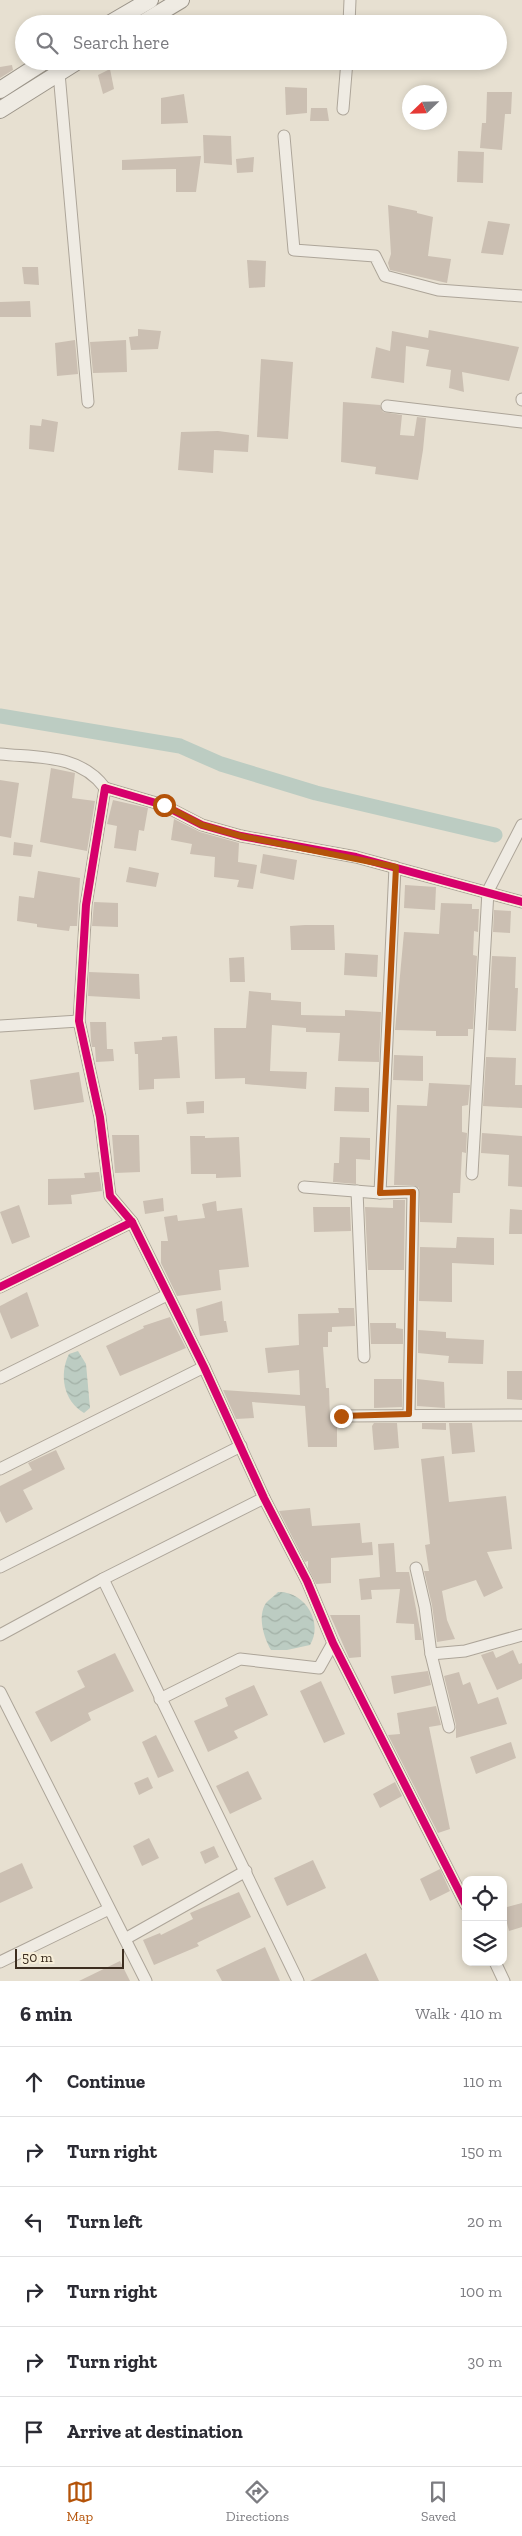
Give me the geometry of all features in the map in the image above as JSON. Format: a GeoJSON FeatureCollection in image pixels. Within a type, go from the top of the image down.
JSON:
{"type":"FeatureCollection","features":[{"type":"Feature","properties":{"kind":"main road"},"geometry":{"type":"LineString","coordinates":[[124,15],[150,0]]}},
{"type":"Feature","properties":{"kind":"main road"},"geometry":{"type":"LineString","coordinates":[[156,15],[181,0]]}},
{"type":"Feature","properties":{"kind":"main road"},"geometry":{"type":"LineString","coordinates":[[0,90],[31,70]]}},
{"type":"Feature","properties":{"kind":"main road"},"geometry":{"type":"LineString","coordinates":[[0,110],[64,70]]}},
{"type":"Feature","properties":{"kind":"street"},"geometry":{"type":"LineString","coordinates":[[349,15],[350,0]]}},
{"type":"Feature","properties":{"kind":"street"},"geometry":{"type":"LineString","coordinates":[[343,109],[345,70]]}},
{"type":"Feature","properties":{"kind":"street"},"geometry":{"type":"LineString","coordinates":[[59,73],[88,402]]}},
{"type":"Feature","properties":{"kind":"street"},"geometry":{"type":"LineString","coordinates":[[284,136],[294,250],[375,256],[385,276],[438,290],[522,296]]}},
{"type":"Feature","properties":{"kind":"street"},"geometry":{"type":"LineString","coordinates":[[387,406],[522,422]]}},
{"type":"Feature","properties":{"kind":"street"},"geometry":{"type":"LineString","coordinates":[[0,754],[62,760],[79,765],[98,778],[105,788],[164,805],[202,825],[241,836],[396,867],[522,902]]}},
{"type":"Feature","properties":{"kind":"street"},"geometry":{"type":"LineString","coordinates":[[105,788],[86,905],[79,1021],[100,1117],[110,1196],[132,1222],[204,1367],[264,1498],[307,1581],[333,1643],[462,1897]]}},
{"type":"Feature","properties":{"kind":"street"},"geometry":{"type":"LineString","coordinates":[[472,1174],[488,892],[522,825]]}},
{"type":"Feature","properties":{"kind":"street"},"geometry":{"type":"LineString","coordinates":[[380,1193],[396,867]]}},
{"type":"Feature","properties":{"kind":"street"},"geometry":{"type":"LineString","coordinates":[[0,1026],[79,1021]]}},
{"type":"Feature","properties":{"kind":"street"},"geometry":{"type":"LineString","coordinates":[[304,1187],[380,1193],[413,1192],[409,1414]]}},
{"type":"Feature","properties":{"kind":"street"},"geometry":{"type":"LineString","coordinates":[[356,1191],[364,1357]]}},
{"type":"Feature","properties":{"kind":"street"},"geometry":{"type":"LineString","coordinates":[[0,1287],[132,1222]]}},
{"type":"Feature","properties":{"kind":"street"},"geometry":{"type":"LineString","coordinates":[[0,1378],[167,1295]]}},
{"type":"Feature","properties":{"kind":"street"},"geometry":{"type":"LineString","coordinates":[[0,1469],[204,1367]]}},
{"type":"Feature","properties":{"kind":"street"},"geometry":{"type":"LineString","coordinates":[[341,1416],[409,1414],[522,1415]]}},
{"type":"Feature","properties":{"kind":"street"},"geometry":{"type":"LineString","coordinates":[[0,1567],[241,1446]]}},
{"type":"Feature","properties":{"kind":"street"},"geometry":{"type":"LineString","coordinates":[[0,1634],[103,1579],[264,1498]]}},
{"type":"Feature","properties":{"kind":"street"},"geometry":{"type":"LineString","coordinates":[[416,1568],[425,1607],[431,1654],[449,1727]]}},
{"type":"Feature","properties":{"kind":"street"},"geometry":{"type":"LineString","coordinates":[[103,1579],[298,1981]]}},
{"type":"Feature","properties":{"kind":"street"},"geometry":{"type":"LineString","coordinates":[[431,1654],[465,1651],[522,1635]]}},
{"type":"Feature","properties":{"kind":"street"},"geometry":{"type":"LineString","coordinates":[[160,1699],[240,1659],[319,1668],[333,1643]]}},
{"type":"Feature","properties":{"kind":"street"},"geometry":{"type":"LineString","coordinates":[[0,1692],[146,1981]]}},
{"type":"Feature","properties":{"kind":"street"},"geometry":{"type":"LineString","coordinates":[[125,1939],[246,1871]]}},
{"type":"Feature","properties":{"kind":"street"},"geometry":{"type":"LineString","coordinates":[[0,1962],[109,1909]]}},
{"type":"Feature","properties":{"kind":"street"},"geometry":{"type":"LineString","coordinates":[[496,1966],[504,1981]]}},
{"type":"Feature","properties":{"kind":"water"},"geometry":{"type":"Polygon","coordinates":[[[78,1351],[86,1364],[90,1408],[84,1413],[71,1402],[67,1394],[64,1378],[64,1370],[69,1354],[78,1351]]]}},
{"type":"Feature","properties":{"kind":"water"},"geometry":{"type":"Polygon","coordinates":[[[278,1592],[288,1593],[296,1597],[309,1610],[315,1627],[310,1645],[287,1650],[271,1650],[264,1633],[262,1614],[266,1603],[278,1592]]]}},
{"type":"Feature","properties":{"kind":"building"},"geometry":{"type":"Polygon","coordinates":[[[12,65],[13,70],[0,78],[0,67],[12,65]]]}},
{"type":"Feature","properties":{"kind":"building"},"geometry":{"type":"Polygon","coordinates":[[[110,70],[114,89],[103,94],[98,75],[110,70]]]}},
{"type":"Feature","properties":{"kind":"building"},"geometry":{"type":"Polygon","coordinates":[[[285,87],[307,88],[307,113],[286,115],[285,87]]]}},
{"type":"Feature","properties":{"kind":"building"},"geometry":{"type":"Polygon","coordinates":[[[487,92],[512,92],[511,114],[505,114],[502,150],[480,148],[482,123],[486,123],[487,92]]]}},
{"type":"Feature","properties":{"kind":"building"},"geometry":{"type":"Polygon","coordinates":[[[184,94],[188,123],[161,124],[161,98],[184,94]]]}},
{"type":"Feature","properties":{"kind":"building"},"geometry":{"type":"Polygon","coordinates":[[[311,108],[327,108],[329,121],[310,121],[311,108]]]}},
{"type":"Feature","properties":{"kind":"building"},"geometry":{"type":"Polygon","coordinates":[[[203,135],[231,136],[232,165],[204,163],[203,135]]]}},
{"type":"Feature","properties":{"kind":"building"},"geometry":{"type":"Polygon","coordinates":[[[458,151],[484,152],[483,183],[457,182],[458,151]]]}},
{"type":"Feature","properties":{"kind":"building"},"geometry":{"type":"Polygon","coordinates":[[[201,156],[196,192],[176,192],[176,169],[122,170],[122,160],[201,156]]]}},
{"type":"Feature","properties":{"kind":"building"},"geometry":{"type":"Polygon","coordinates":[[[254,157],[253,172],[237,173],[236,159],[254,157]]]}},
{"type":"Feature","properties":{"kind":"building"},"geometry":{"type":"Polygon","coordinates":[[[388,205],[417,211],[417,213],[433,217],[428,256],[451,259],[447,283],[390,270],[388,263],[391,254],[388,205]]]}},
{"type":"Feature","properties":{"kind":"building"},"geometry":{"type":"Polygon","coordinates":[[[488,221],[510,224],[503,255],[481,253],[488,221]]]}},
{"type":"Feature","properties":{"kind":"building"},"geometry":{"type":"Polygon","coordinates":[[[247,260],[266,261],[265,287],[249,288],[247,260]]]}},
{"type":"Feature","properties":{"kind":"building"},"geometry":{"type":"Polygon","coordinates":[[[22,267],[38,267],[39,285],[24,284],[22,267]]]}},
{"type":"Feature","properties":{"kind":"building"},"geometry":{"type":"Polygon","coordinates":[[[30,301],[31,317],[0,317],[0,302],[30,301]]]}},
{"type":"Feature","properties":{"kind":"building"},"geometry":{"type":"Polygon","coordinates":[[[138,329],[161,331],[158,349],[131,350],[129,337],[138,336],[138,329]]]}},
{"type":"Feature","properties":{"kind":"building"},"geometry":{"type":"Polygon","coordinates":[[[429,330],[519,347],[509,381],[462,372],[464,392],[449,388],[451,370],[426,366],[429,350],[406,346],[404,383],[371,378],[376,347],[390,351],[392,331],[428,338],[429,330]]]}},
{"type":"Feature","properties":{"kind":"building"},"geometry":{"type":"Polygon","coordinates":[[[75,340],[78,374],[57,376],[55,343],[75,340]]]}},
{"type":"Feature","properties":{"kind":"building"},"geometry":{"type":"Polygon","coordinates":[[[126,340],[127,372],[93,373],[90,342],[126,340]]]}},
{"type":"Feature","properties":{"kind":"building"},"geometry":{"type":"Polygon","coordinates":[[[261,359],[293,362],[288,439],[257,437],[261,359]]]}},
{"type":"Feature","properties":{"kind":"building"},"geometry":{"type":"Polygon","coordinates":[[[343,402],[380,405],[383,412],[402,415],[400,435],[414,436],[417,417],[426,418],[418,480],[375,474],[376,467],[341,462],[343,402]]]}},
{"type":"Feature","properties":{"kind":"building"},"geometry":{"type":"Polygon","coordinates":[[[42,419],[58,422],[54,452],[29,449],[30,425],[41,426],[42,419]]]}},
{"type":"Feature","properties":{"kind":"building"},"geometry":{"type":"Polygon","coordinates":[[[218,431],[249,435],[248,452],[214,450],[213,473],[178,470],[181,432],[218,431]]]}},
{"type":"Feature","properties":{"kind":"building"},"geometry":{"type":"Polygon","coordinates":[[[51,768],[75,773],[72,798],[95,801],[87,851],[40,842],[51,768]]]}},
{"type":"Feature","properties":{"kind":"building"},"geometry":{"type":"Polygon","coordinates":[[[0,780],[19,783],[11,838],[0,836],[0,780]]]}},
{"type":"Feature","properties":{"kind":"building"},"geometry":{"type":"Polygon","coordinates":[[[113,800],[148,808],[144,831],[139,830],[136,851],[114,848],[117,826],[107,824],[113,800]]]}},
{"type":"Feature","properties":{"kind":"building"},"geometry":{"type":"Polygon","coordinates":[[[174,819],[200,832],[239,843],[238,862],[257,865],[253,889],[237,887],[239,880],[214,877],[215,857],[190,854],[192,844],[171,840],[174,819]]]}},
{"type":"Feature","properties":{"kind":"building"},"geometry":{"type":"Polygon","coordinates":[[[14,842],[33,845],[31,857],[13,855],[14,842]]]}},
{"type":"Feature","properties":{"kind":"building"},"geometry":{"type":"Polygon","coordinates":[[[263,854],[297,860],[294,880],[260,873],[263,854]]]}},
{"type":"Feature","properties":{"kind":"building"},"geometry":{"type":"Polygon","coordinates":[[[129,867],[159,873],[156,887],[126,882],[129,867]]]}},
{"type":"Feature","properties":{"kind":"building"},"geometry":{"type":"Polygon","coordinates":[[[38,871],[80,878],[77,926],[70,926],[69,931],[37,927],[37,924],[17,921],[19,896],[34,898],[38,871]]]}},
{"type":"Feature","properties":{"kind":"building"},"geometry":{"type":"Polygon","coordinates":[[[405,885],[436,887],[435,910],[404,908],[405,885]]]}},
{"type":"Feature","properties":{"kind":"building"},"geometry":{"type":"Polygon","coordinates":[[[94,902],[118,903],[118,927],[92,926],[94,902]]]}},
{"type":"Feature","properties":{"kind":"building"},"geometry":{"type":"Polygon","coordinates":[[[441,903],[472,904],[472,909],[479,909],[478,932],[474,931],[473,955],[477,956],[473,1029],[468,1029],[468,1036],[436,1036],[436,1031],[395,1030],[404,932],[439,934],[441,903]]]}},
{"type":"Feature","properties":{"kind":"building"},"geometry":{"type":"Polygon","coordinates":[[[494,910],[511,911],[510,933],[493,932],[494,910]]]}},
{"type":"Feature","properties":{"kind":"building"},"geometry":{"type":"Polygon","coordinates":[[[334,925],[335,950],[291,950],[290,926],[334,925]]]}},
{"type":"Feature","properties":{"kind":"building"},"geometry":{"type":"Polygon","coordinates":[[[345,953],[378,955],[377,977],[344,975],[345,953]]]}},
{"type":"Feature","properties":{"kind":"building"},"geometry":{"type":"Polygon","coordinates":[[[492,956],[516,957],[515,988],[518,988],[516,1031],[488,1030],[492,956]]]}},
{"type":"Feature","properties":{"kind":"building"},"geometry":{"type":"Polygon","coordinates":[[[244,957],[245,982],[230,982],[229,958],[244,957]]]}},
{"type":"Feature","properties":{"kind":"building"},"geometry":{"type":"Polygon","coordinates":[[[89,972],[139,974],[140,999],[88,996],[89,972]]]}},
{"type":"Feature","properties":{"kind":"building"},"geometry":{"type":"Polygon","coordinates":[[[249,991],[271,993],[271,1000],[301,1002],[301,1015],[345,1016],[345,1010],[381,1012],[379,1062],[338,1061],[340,1033],[306,1032],[306,1028],[272,1025],[270,1071],[307,1072],[306,1089],[245,1084],[245,1078],[215,1079],[214,1028],[246,1028],[249,991]]]}},
{"type":"Feature","properties":{"kind":"building"},"geometry":{"type":"Polygon","coordinates":[[[90,1022],[106,1022],[107,1049],[113,1049],[114,1061],[96,1062],[95,1047],[92,1047],[91,1041],[90,1022]]]}},
{"type":"Feature","properties":{"kind":"building"},"geometry":{"type":"Polygon","coordinates":[[[177,1036],[180,1078],[154,1079],[154,1089],[139,1090],[138,1054],[135,1054],[134,1042],[162,1040],[162,1037],[177,1036]]]}},
{"type":"Feature","properties":{"kind":"building"},"geometry":{"type":"Polygon","coordinates":[[[394,1055],[423,1056],[423,1081],[393,1080],[394,1055]]]}},
{"type":"Feature","properties":{"kind":"building"},"geometry":{"type":"Polygon","coordinates":[[[486,1057],[516,1058],[515,1085],[522,1085],[522,1108],[483,1106],[486,1057]]]}},
{"type":"Feature","properties":{"kind":"building"},"geometry":{"type":"Polygon","coordinates":[[[79,1072],[84,1102],[34,1110],[30,1080],[79,1072]]]}},
{"type":"Feature","properties":{"kind":"building"},"geometry":{"type":"Polygon","coordinates":[[[429,1083],[470,1085],[468,1105],[462,1106],[462,1132],[467,1133],[466,1153],[462,1152],[460,1193],[453,1193],[452,1223],[420,1222],[419,1188],[413,1185],[394,1185],[397,1105],[427,1106],[429,1083]]]}},
{"type":"Feature","properties":{"kind":"building"},"geometry":{"type":"Polygon","coordinates":[[[335,1087],[369,1088],[369,1112],[334,1111],[335,1087]]]}},
{"type":"Feature","properties":{"kind":"building"},"geometry":{"type":"Polygon","coordinates":[[[204,1101],[204,1113],[187,1114],[186,1102],[204,1101]]]}},
{"type":"Feature","properties":{"kind":"building"},"geometry":{"type":"Polygon","coordinates":[[[482,1133],[522,1136],[522,1187],[508,1186],[509,1155],[481,1153],[482,1133]]]}},
{"type":"Feature","properties":{"kind":"building"},"geometry":{"type":"Polygon","coordinates":[[[112,1135],[139,1135],[140,1172],[115,1173],[112,1135]]]}},
{"type":"Feature","properties":{"kind":"building"},"geometry":{"type":"Polygon","coordinates":[[[190,1136],[205,1136],[205,1138],[239,1137],[241,1177],[216,1178],[216,1174],[191,1174],[190,1136]]]}},
{"type":"Feature","properties":{"kind":"building"},"geometry":{"type":"Polygon","coordinates":[[[340,1137],[370,1138],[370,1160],[356,1159],[356,1184],[333,1182],[334,1163],[339,1163],[340,1137]]]}},
{"type":"Feature","properties":{"kind":"building"},"geometry":{"type":"Polygon","coordinates":[[[99,1172],[102,1191],[71,1195],[72,1204],[48,1205],[48,1179],[85,1178],[84,1173],[99,1172]]]}},
{"type":"Feature","properties":{"kind":"building"},"geometry":{"type":"Polygon","coordinates":[[[163,1198],[164,1211],[145,1214],[143,1201],[163,1198]]]}},
{"type":"Feature","properties":{"kind":"building"},"geometry":{"type":"Polygon","coordinates":[[[393,1200],[405,1200],[404,1270],[368,1270],[365,1207],[393,1208],[393,1200]]]}},
{"type":"Feature","properties":{"kind":"building"},"geometry":{"type":"Polygon","coordinates":[[[216,1201],[217,1211],[242,1208],[249,1267],[219,1270],[221,1290],[177,1296],[161,1263],[161,1241],[168,1241],[164,1217],[177,1215],[178,1221],[205,1218],[202,1204],[216,1201]]]}},
{"type":"Feature","properties":{"kind":"building"},"geometry":{"type":"Polygon","coordinates":[[[19,1205],[30,1237],[12,1244],[0,1212],[19,1205]]]}},
{"type":"Feature","properties":{"kind":"building"},"geometry":{"type":"Polygon","coordinates":[[[313,1207],[350,1207],[351,1231],[314,1232],[313,1207]]]}},
{"type":"Feature","properties":{"kind":"building"},"geometry":{"type":"Polygon","coordinates":[[[510,1209],[522,1210],[522,1234],[509,1234],[510,1209]]]}},
{"type":"Feature","properties":{"kind":"building"},"geometry":{"type":"Polygon","coordinates":[[[457,1237],[494,1238],[494,1265],[452,1263],[452,1302],[419,1301],[420,1247],[456,1248],[457,1237]]]}},
{"type":"Feature","properties":{"kind":"building"},"geometry":{"type":"Polygon","coordinates":[[[27,1292],[39,1326],[11,1339],[0,1312],[0,1306],[27,1292]]]}},
{"type":"Feature","properties":{"kind":"building"},"geometry":{"type":"Polygon","coordinates":[[[222,1301],[224,1321],[226,1321],[228,1332],[200,1336],[196,1309],[222,1301]]]}},
{"type":"Feature","properties":{"kind":"building"},"geometry":{"type":"Polygon","coordinates":[[[338,1308],[354,1308],[355,1326],[332,1327],[332,1332],[328,1332],[328,1347],[323,1347],[326,1388],[329,1388],[330,1419],[334,1419],[337,1422],[337,1447],[308,1447],[305,1406],[252,1402],[254,1418],[236,1419],[223,1390],[300,1395],[299,1370],[268,1373],[265,1348],[299,1345],[298,1314],[339,1313],[338,1308]]]}},
{"type":"Feature","properties":{"kind":"building"},"geometry":{"type":"Polygon","coordinates":[[[170,1317],[186,1348],[120,1376],[106,1346],[144,1328],[143,1326],[170,1317]]]}},
{"type":"Feature","properties":{"kind":"building"},"geometry":{"type":"Polygon","coordinates":[[[370,1323],[396,1323],[396,1328],[403,1329],[403,1344],[371,1344],[370,1323]]]}},
{"type":"Feature","properties":{"kind":"building"},"geometry":{"type":"Polygon","coordinates":[[[418,1330],[446,1332],[446,1338],[484,1340],[483,1364],[448,1363],[449,1356],[418,1353],[418,1330]]]}},
{"type":"Feature","properties":{"kind":"building"},"geometry":{"type":"Polygon","coordinates":[[[507,1371],[522,1371],[522,1400],[507,1399],[507,1371]]]}},
{"type":"Feature","properties":{"kind":"building"},"geometry":{"type":"Polygon","coordinates":[[[374,1379],[402,1379],[402,1407],[374,1408],[374,1379]]]}},
{"type":"Feature","properties":{"kind":"building"},"geometry":{"type":"Polygon","coordinates":[[[417,1379],[444,1382],[445,1408],[417,1406],[417,1379]]]}},
{"type":"Feature","properties":{"kind":"building"},"geometry":{"type":"Polygon","coordinates":[[[374,1423],[397,1423],[399,1448],[374,1450],[372,1426],[374,1423]]]}},
{"type":"Feature","properties":{"kind":"building"},"geometry":{"type":"Polygon","coordinates":[[[422,1423],[446,1423],[446,1430],[422,1429],[422,1423]]]}},
{"type":"Feature","properties":{"kind":"building"},"geometry":{"type":"Polygon","coordinates":[[[449,1423],[472,1423],[475,1452],[452,1454],[449,1423]]]}},
{"type":"Feature","properties":{"kind":"building"},"geometry":{"type":"Polygon","coordinates":[[[56,1450],[65,1469],[23,1490],[33,1509],[6,1523],[0,1511],[0,1486],[32,1470],[28,1463],[56,1450]]]}},
{"type":"Feature","properties":{"kind":"building"},"geometry":{"type":"Polygon","coordinates":[[[444,1456],[449,1502],[506,1496],[512,1549],[487,1552],[503,1588],[484,1597],[476,1580],[442,1591],[447,1620],[455,1639],[437,1642],[432,1605],[424,1571],[429,1571],[425,1545],[430,1544],[421,1459],[444,1456]]]}},
{"type":"Feature","properties":{"kind":"building"},"geometry":{"type":"Polygon","coordinates":[[[310,1508],[312,1526],[360,1523],[362,1543],[372,1542],[373,1555],[331,1558],[331,1583],[316,1584],[308,1568],[308,1561],[305,1562],[279,1511],[310,1508]]]}},
{"type":"Feature","properties":{"kind":"building"},"geometry":{"type":"Polygon","coordinates":[[[394,1543],[396,1572],[409,1572],[422,1640],[415,1640],[414,1624],[396,1623],[400,1589],[371,1590],[372,1599],[361,1600],[359,1579],[380,1577],[378,1544],[394,1543]]]}},
{"type":"Feature","properties":{"kind":"building"},"geometry":{"type":"Polygon","coordinates":[[[330,1615],[360,1615],[361,1657],[349,1658],[330,1615]]]}},
{"type":"Feature","properties":{"kind":"building"},"geometry":{"type":"Polygon","coordinates":[[[513,1650],[519,1664],[522,1663],[522,1679],[497,1690],[481,1655],[493,1651],[496,1658],[513,1650]]]}},
{"type":"Feature","properties":{"kind":"building"},"geometry":{"type":"Polygon","coordinates":[[[115,1653],[134,1691],[88,1713],[91,1720],[51,1742],[35,1712],[85,1687],[77,1671],[115,1653]]]}},
{"type":"Feature","properties":{"kind":"building"},"geometry":{"type":"Polygon","coordinates":[[[428,1671],[431,1685],[394,1694],[391,1676],[428,1671]]]}},
{"type":"Feature","properties":{"kind":"building"},"geometry":{"type":"Polygon","coordinates":[[[459,1672],[463,1685],[470,1682],[478,1704],[498,1697],[507,1724],[456,1738],[456,1725],[444,1676],[459,1672]]]}},
{"type":"Feature","properties":{"kind":"building"},"geometry":{"type":"Polygon","coordinates":[[[321,1681],[345,1734],[324,1743],[300,1691],[321,1681]]]}},
{"type":"Feature","properties":{"kind":"building"},"geometry":{"type":"Polygon","coordinates":[[[254,1685],[268,1715],[234,1731],[238,1738],[208,1752],[194,1721],[228,1706],[225,1698],[254,1685]]]}},
{"type":"Feature","properties":{"kind":"building"},"geometry":{"type":"Polygon","coordinates":[[[436,1706],[441,1725],[429,1727],[450,1829],[438,1833],[388,1735],[400,1734],[397,1713],[436,1706]]]}},
{"type":"Feature","properties":{"kind":"building"},"geometry":{"type":"Polygon","coordinates":[[[156,1735],[174,1771],[158,1778],[142,1742],[156,1735]]]}},
{"type":"Feature","properties":{"kind":"building"},"geometry":{"type":"Polygon","coordinates":[[[511,1742],[516,1758],[476,1774],[470,1757],[511,1742]]]}},
{"type":"Feature","properties":{"kind":"building"},"geometry":{"type":"Polygon","coordinates":[[[248,1771],[262,1799],[230,1814],[216,1786],[248,1771]]]}},
{"type":"Feature","properties":{"kind":"building"},"geometry":{"type":"Polygon","coordinates":[[[148,1777],[153,1788],[139,1795],[134,1783],[148,1777]]]}},
{"type":"Feature","properties":{"kind":"building"},"geometry":{"type":"Polygon","coordinates":[[[395,1782],[402,1796],[380,1808],[373,1794],[395,1782]]]}},
{"type":"Feature","properties":{"kind":"building"},"geometry":{"type":"Polygon","coordinates":[[[149,1838],[159,1858],[142,1866],[133,1846],[149,1838]]]}},
{"type":"Feature","properties":{"kind":"building"},"geometry":{"type":"Polygon","coordinates":[[[214,1846],[219,1857],[205,1864],[200,1852],[214,1846]]]}},
{"type":"Feature","properties":{"kind":"building"},"geometry":{"type":"Polygon","coordinates":[[[313,1860],[326,1888],[287,1906],[274,1878],[313,1860]]]}},
{"type":"Feature","properties":{"kind":"building"},"geometry":{"type":"Polygon","coordinates":[[[22,1863],[33,1888],[0,1903],[0,1873],[22,1863]]]}},
{"type":"Feature","properties":{"kind":"building"},"geometry":{"type":"Polygon","coordinates":[[[440,1869],[450,1891],[430,1901],[420,1879],[440,1869]]]}},
{"type":"Feature","properties":{"kind":"building"},"geometry":{"type":"Polygon","coordinates":[[[239,1892],[251,1917],[197,1943],[199,1946],[154,1965],[143,1940],[160,1933],[161,1935],[193,1919],[190,1913],[239,1892]]]}},
{"type":"Feature","properties":{"kind":"building"},"geometry":{"type":"Polygon","coordinates":[[[522,1903],[522,1927],[509,1931],[507,1907],[522,1903]]]}},
{"type":"Feature","properties":{"kind":"building"},"geometry":{"type":"Polygon","coordinates":[[[265,1947],[280,1981],[222,1981],[216,1970],[265,1947]]]}},
{"type":"Feature","properties":{"kind":"building"},"geometry":{"type":"Polygon","coordinates":[[[366,1953],[379,1981],[310,1981],[366,1953]]]}},
{"type":"Feature","properties":{"kind":"building"},"geometry":{"type":"Polygon","coordinates":[[[120,1961],[130,1981],[79,1981],[120,1961]]]}},
{"type":"Feature","properties":{"kind":"waterway"},"geometry":{"type":"LineString","coordinates":[[0,716],[180,746],[221,764],[316,793],[495,835]]}},
{"type":"Feature","properties":{"kind":"cycle path"},"geometry":{"type":"LineString","coordinates":[[132,1222],[110,1196],[100,1117],[79,1021],[86,905],[105,788],[163,805],[202,825],[241,836],[356,857],[522,902]]}},
{"type":"Feature","properties":{"kind":"cycle path"},"geometry":{"type":"LineString","coordinates":[[0,1287],[132,1222],[204,1367],[264,1498],[307,1581],[333,1643],[462,1897]]}},
{"type":"Feature","properties":{"kind":"route"},"geometry":{"type":"LineString","coordinates":[[164,805],[202,825],[241,836],[356,857],[396,867],[380,1193],[413,1192],[409,1414],[341,1416]]}}]}
